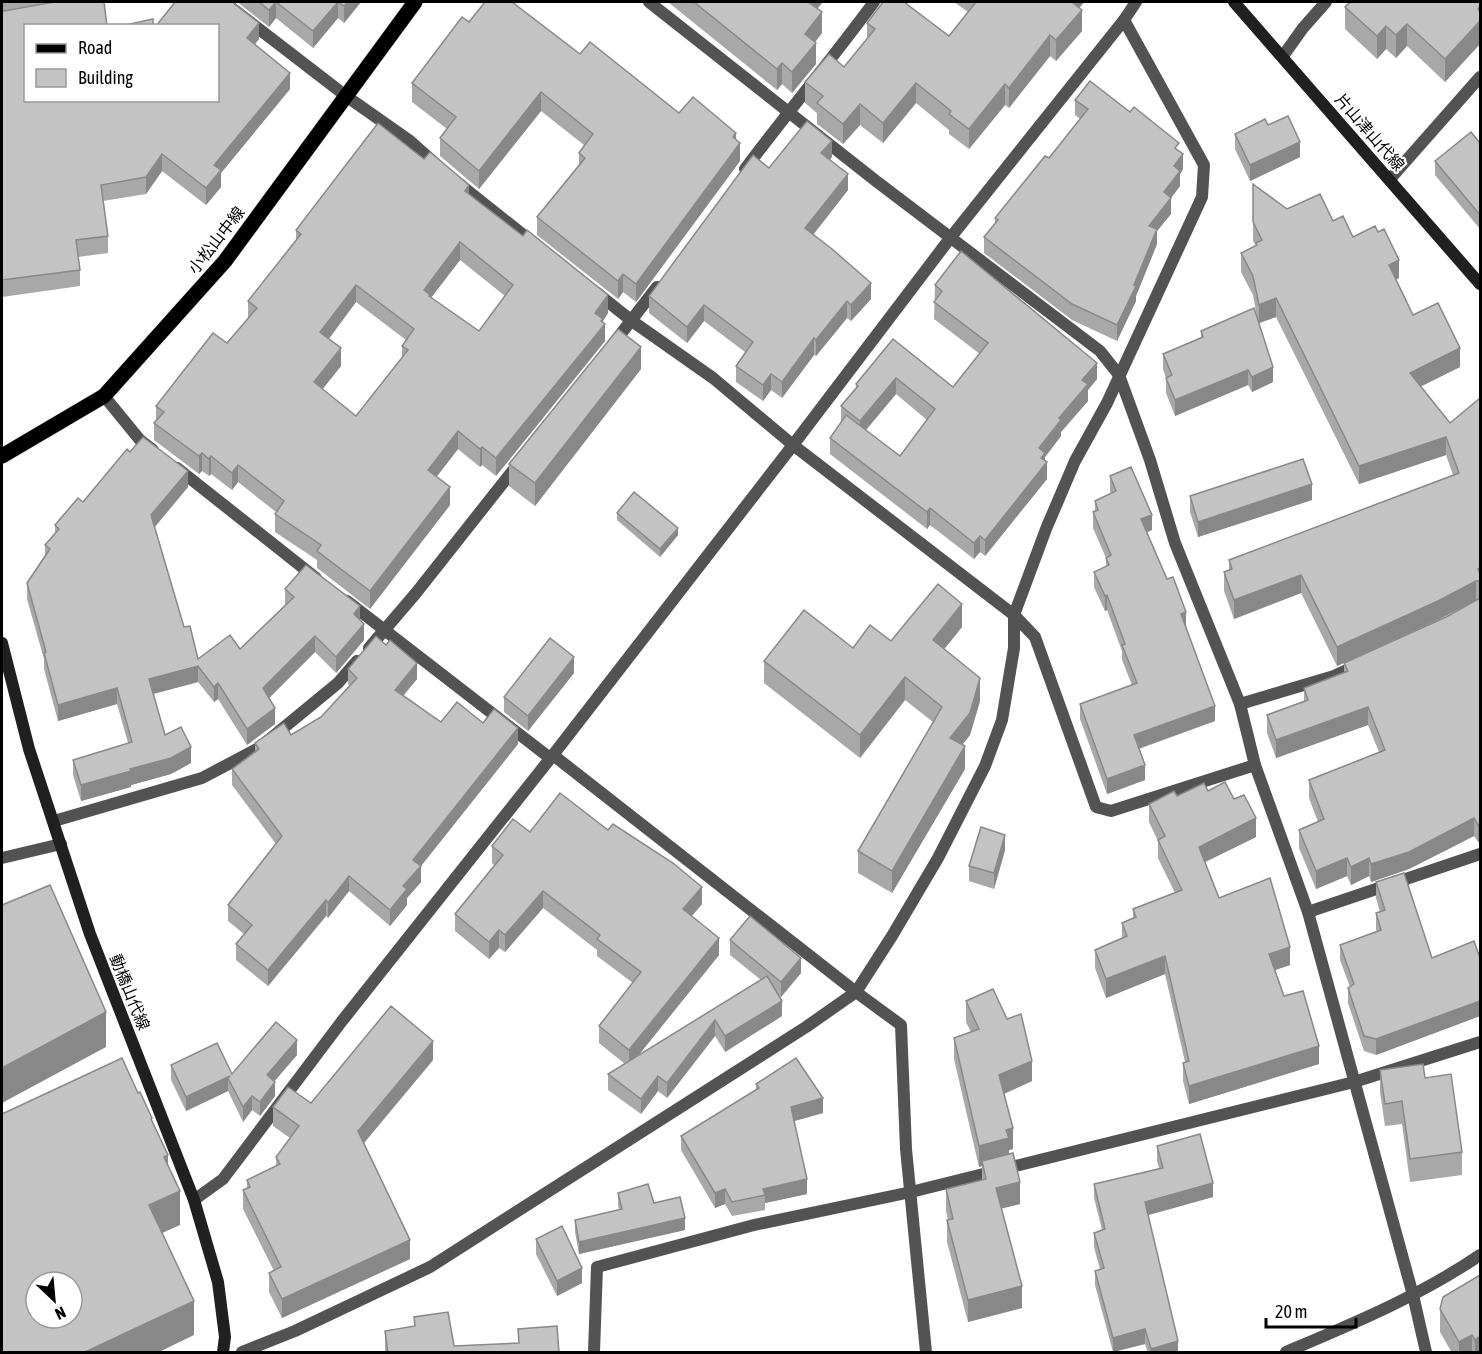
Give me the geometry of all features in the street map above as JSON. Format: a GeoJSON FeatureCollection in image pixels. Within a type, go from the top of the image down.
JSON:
{"type":"FeatureCollection","features":[{"type":"Feature","properties":{"kind":"main road","name":"小松山中線"},"geometry":{"type":"LineString","coordinates":[[2,456],[104,396],[225,261],[415,2]]}},
{"type":"Feature","properties":{"kind":"main road","name":"片山津山代線"},"geometry":{"type":"LineString","coordinates":[[1234,2],[1480,284]]}},
{"type":"Feature","properties":{"kind":"main road","name":"動橋山代線"},"geometry":{"type":"LineString","coordinates":[[2,643],[29,749],[90,934],[194,1200],[218,1281],[225,1337],[223,1353]]}},
{"type":"Feature","properties":{"kind":"street"},"geometry":{"type":"LineString","coordinates":[[224,2],[346,96],[410,141],[453,179],[542,250]]}},
{"type":"Feature","properties":{"kind":"street"},"geometry":{"type":"LineString","coordinates":[[649,2],[1100,351],[1119,375],[1150,460],[1175,543],[1240,704],[1255,765],[1308,912],[1413,1295],[1426,1353]]}},
{"type":"Feature","properties":{"kind":"street"},"geometry":{"type":"LineString","coordinates":[[739,177],[874,2]]}},
{"type":"Feature","properties":{"kind":"street"},"geometry":{"type":"LineString","coordinates":[[194,1200],[224,1179],[342,1021],[552,756],[951,237],[1136,2]]}},
{"type":"Feature","properties":{"kind":"street"},"geometry":{"type":"LineString","coordinates":[[1283,56],[1326,2]]}},
{"type":"Feature","properties":{"kind":"street"},"geometry":{"type":"LineString","coordinates":[[242,1353],[430,1268],[806,1028],[856,992],[938,858],[986,766],[1002,720],[1014,648],[1014,615],[1074,460],[1107,403],[1202,196],[1204,165],[1124,20]]}},
{"type":"Feature","properties":{"kind":"street"},"geometry":{"type":"LineString","coordinates":[[1390,179],[1480,77]]}},
{"type":"Feature","properties":{"kind":"street"},"geometry":{"type":"LineString","coordinates":[[604,355],[664,278]]}},
{"type":"Feature","properties":{"kind":"street"},"geometry":{"type":"LineString","coordinates":[[587,285],[632,321],[713,378],[793,444],[1014,615],[1035,637],[1096,807],[1112,811],[1255,765]]}},
{"type":"Feature","properties":{"kind":"street"},"geometry":{"type":"LineString","coordinates":[[104,396],[140,440],[217,498],[329,588],[552,756],[901,1025],[906,1149],[926,1353]]}},
{"type":"Feature","properties":{"kind":"street"},"geometry":{"type":"LineString","coordinates":[[54,821],[202,778],[259,748],[338,683],[385,630],[525,455]]}},
{"type":"Feature","properties":{"kind":"street"},"geometry":{"type":"LineString","coordinates":[[1240,704],[1334,676],[1366,661]]}},
{"type":"Feature","properties":{"kind":"street"},"geometry":{"type":"LineString","coordinates":[[2,858],[61,844]]}},
{"type":"Feature","properties":{"kind":"street"},"geometry":{"type":"LineString","coordinates":[[1308,912],[1480,854]]}},
{"type":"Feature","properties":{"kind":"street"},"geometry":{"type":"LineString","coordinates":[[594,1353],[597,1267],[754,1225],[911,1192],[1354,1082],[1480,1042]]}},
{"type":"Feature","properties":{"kind":"street"},"geometry":{"type":"LineString","coordinates":[[1286,1353],[1413,1295],[1480,1255]]}},
{"type":"Feature","properties":{"kind":"building"},"geometry":{"type":"Polygon","coordinates":[[[54,2],[104,2],[107,24],[24,24],[24,102],[219,102],[219,24],[158,24],[175,2],[232,2],[259,23],[247,38],[290,73],[214,165],[221,170],[206,188],[162,154],[146,177],[101,185],[108,236],[76,240],[80,270],[2,280],[2,11],[54,2]]]}},
{"type":"Feature","properties":{"kind":"building"},"geometry":{"type":"Polygon","coordinates":[[[259,2],[276,2],[269,10],[259,2]]]}},
{"type":"Feature","properties":{"kind":"building"},"geometry":{"type":"Polygon","coordinates":[[[276,2],[338,2],[313,31],[276,2]]]}},
{"type":"Feature","properties":{"kind":"building"},"geometry":{"type":"Polygon","coordinates":[[[485,2],[512,2],[580,54],[590,42],[679,113],[693,97],[736,133],[733,137],[740,143],[636,284],[623,274],[618,281],[537,217],[585,158],[579,153],[593,134],[541,92],[479,171],[440,138],[456,117],[412,83],[462,17],[469,22],[485,2]]]}},
{"type":"Feature","properties":{"kind":"building"},"geometry":{"type":"Polygon","coordinates":[[[694,2],[808,2],[822,12],[805,34],[816,43],[792,72],[782,63],[777,69],[694,2]]]}},
{"type":"Feature","properties":{"kind":"building"},"geometry":{"type":"Polygon","coordinates":[[[883,2],[904,2],[949,36],[976,2],[1072,2],[1082,10],[1056,40],[1050,35],[1009,88],[1005,84],[969,129],[916,83],[883,123],[860,104],[843,124],[817,103],[823,96],[805,82],[829,54],[844,67],[875,29],[867,23],[883,2]]]}},
{"type":"Feature","properties":{"kind":"building"},"geometry":{"type":"Polygon","coordinates":[[[1350,2],[1480,2],[1478,9],[1480,21],[1445,59],[1407,24],[1396,35],[1386,26],[1377,36],[1345,7],[1350,2]]]}},
{"type":"Feature","properties":{"kind":"building"},"geometry":{"type":"Polygon","coordinates":[[[153,19],[153,24],[130,24],[153,19]]]}},
{"type":"Feature","properties":{"kind":"building"},"geometry":{"type":"Polygon","coordinates":[[[1090,81],[1130,112],[1134,107],[1179,143],[1175,148],[1183,154],[1174,166],[1180,171],[1164,192],[1171,198],[1149,226],[1157,229],[1134,285],[1136,286],[1117,325],[1072,304],[984,237],[998,220],[995,218],[1045,156],[1049,158],[1088,109],[1075,100],[1090,81]]]}},
{"type":"Feature","properties":{"kind":"building"},"geometry":{"type":"Polygon","coordinates":[[[1288,116],[1300,142],[1250,165],[1235,134],[1265,119],[1268,125],[1288,116]]]}},
{"type":"Feature","properties":{"kind":"building"},"geometry":{"type":"Polygon","coordinates":[[[807,121],[832,141],[821,153],[848,174],[805,228],[871,283],[851,305],[847,301],[816,340],[814,338],[782,382],[771,374],[763,385],[736,366],[753,342],[704,305],[687,327],[649,296],[753,155],[769,168],[807,121]]]}},
{"type":"Feature","properties":{"kind":"building"},"geometry":{"type":"Polygon","coordinates":[[[378,123],[424,159],[430,152],[469,185],[465,191],[523,236],[527,230],[608,295],[595,313],[603,319],[601,321],[605,324],[496,458],[482,447],[480,449],[458,431],[428,470],[450,487],[370,591],[317,551],[321,545],[275,514],[284,501],[238,465],[232,473],[211,456],[209,459],[202,453],[199,456],[154,423],[164,412],[156,406],[213,333],[227,343],[257,308],[248,301],[301,234],[296,230],[378,123]],[[460,242],[424,290],[429,296],[479,331],[513,285],[460,242]],[[356,285],[320,332],[341,348],[314,382],[356,416],[408,350],[402,346],[414,329],[356,285]]]}},
{"type":"Feature","properties":{"kind":"building"},"geometry":{"type":"Polygon","coordinates":[[[1471,132],[1480,143],[1480,215],[1435,161],[1471,132]]]}},
{"type":"Feature","properties":{"kind":"building"},"geometry":{"type":"Polygon","coordinates":[[[1253,184],[1287,209],[1320,194],[1333,221],[1343,216],[1353,237],[1375,226],[1378,232],[1384,229],[1399,260],[1389,265],[1413,315],[1438,303],[1460,348],[1410,373],[1450,423],[1480,398],[1480,567],[1478,569],[1480,581],[1337,647],[1301,575],[1234,600],[1224,572],[1232,569],[1229,560],[1459,473],[1446,437],[1359,466],[1276,298],[1259,305],[1253,276],[1241,253],[1262,240],[1253,222],[1253,184]]]}},
{"type":"Feature","properties":{"kind":"building"},"geometry":{"type":"Polygon","coordinates":[[[961,251],[1097,363],[1082,380],[1088,384],[1059,418],[1061,420],[1039,448],[1045,453],[1041,458],[1047,462],[985,540],[980,536],[974,543],[930,508],[927,512],[830,438],[846,415],[900,456],[935,409],[896,378],[860,421],[841,406],[893,339],[953,387],[988,343],[934,302],[942,291],[935,285],[961,251]]]}},
{"type":"Feature","properties":{"kind":"building"},"geometry":{"type":"Polygon","coordinates":[[[1254,308],[1273,367],[1252,377],[1248,370],[1175,400],[1166,378],[1172,375],[1163,354],[1203,337],[1201,331],[1254,308]]]}},
{"type":"Feature","properties":{"kind":"building"},"geometry":{"type":"Polygon","coordinates":[[[618,329],[641,347],[535,483],[509,464],[618,329]]]}},
{"type":"Feature","properties":{"kind":"building"},"geometry":{"type":"Polygon","coordinates":[[[143,437],[188,471],[151,515],[184,627],[190,626],[198,659],[230,635],[240,649],[294,597],[285,589],[306,565],[360,606],[354,614],[364,624],[336,657],[315,636],[263,688],[275,708],[247,729],[218,683],[214,687],[198,666],[149,679],[165,735],[181,727],[191,747],[171,758],[81,785],[73,760],[132,742],[117,688],[58,705],[27,583],[50,549],[45,545],[59,529],[55,525],[78,498],[83,502],[127,449],[130,452],[143,437]]]}},
{"type":"Feature","properties":{"kind":"building"},"geometry":{"type":"Polygon","coordinates":[[[1303,459],[1312,484],[1198,522],[1190,496],[1303,459]]]}},
{"type":"Feature","properties":{"kind":"building"},"geometry":{"type":"Polygon","coordinates":[[[1131,467],[1152,515],[1141,519],[1167,579],[1173,577],[1186,612],[1181,614],[1215,706],[1134,735],[1145,765],[1107,779],[1080,704],[1137,683],[1122,645],[1125,644],[1107,595],[1105,596],[1094,572],[1109,565],[1106,558],[1111,555],[1093,512],[1098,510],[1095,501],[1116,491],[1110,476],[1131,467]]]}},
{"type":"Feature","properties":{"kind":"building"},"geometry":{"type":"Polygon","coordinates":[[[634,492],[678,528],[660,549],[617,513],[634,492]]]}},
{"type":"Feature","properties":{"kind":"building"},"geometry":{"type":"Polygon","coordinates":[[[938,584],[962,604],[933,640],[980,678],[970,713],[950,738],[965,746],[892,871],[858,851],[942,707],[905,677],[860,735],[764,661],[804,610],[853,648],[870,625],[891,641],[938,584]]]}},
{"type":"Feature","properties":{"kind":"building"},"geometry":{"type":"Polygon","coordinates":[[[1480,598],[1480,823],[1478,825],[1474,818],[1409,852],[1371,864],[1369,858],[1351,867],[1347,858],[1316,871],[1299,830],[1324,819],[1309,780],[1385,750],[1368,707],[1276,740],[1267,715],[1308,700],[1304,688],[1348,671],[1344,663],[1446,617],[1480,598]]]}},
{"type":"Feature","properties":{"kind":"building"},"geometry":{"type":"Polygon","coordinates":[[[376,636],[386,645],[390,640],[417,663],[395,690],[441,722],[457,702],[483,723],[494,709],[518,728],[413,860],[421,866],[403,886],[407,889],[390,910],[349,876],[268,970],[236,944],[252,925],[228,905],[282,836],[232,769],[259,749],[255,743],[284,723],[291,735],[321,717],[357,678],[348,669],[376,636]]]}},
{"type":"Feature","properties":{"kind":"building"},"geometry":{"type":"Polygon","coordinates":[[[550,638],[574,657],[528,716],[504,697],[550,638]]]}},
{"type":"Feature","properties":{"kind":"building"},"geometry":{"type":"Polygon","coordinates":[[[1225,782],[1234,799],[1244,795],[1256,818],[1199,847],[1219,898],[1270,878],[1290,947],[1269,954],[1284,996],[1303,991],[1319,1046],[1189,1086],[1183,1063],[1189,1061],[1165,956],[1106,979],[1095,950],[1127,936],[1122,923],[1136,917],[1133,909],[1182,890],[1158,840],[1165,836],[1149,804],[1174,791],[1177,796],[1204,783],[1208,791],[1225,782]]]}},
{"type":"Feature","properties":{"kind":"building"},"geometry":{"type":"Polygon","coordinates":[[[560,793],[608,830],[613,824],[673,863],[702,887],[683,909],[719,938],[629,1050],[599,1026],[641,972],[597,939],[600,935],[543,891],[505,935],[499,930],[489,942],[455,914],[503,855],[492,846],[513,819],[530,832],[560,793]]]}},
{"type":"Feature","properties":{"kind":"building"},"geometry":{"type":"Polygon","coordinates":[[[981,827],[1005,835],[994,873],[969,866],[981,827]]]}},
{"type":"Feature","properties":{"kind":"building"},"geometry":{"type":"Polygon","coordinates":[[[1404,873],[1432,958],[1474,941],[1480,958],[1480,1001],[1376,1039],[1364,1036],[1348,988],[1354,984],[1340,945],[1381,930],[1376,913],[1385,910],[1376,882],[1404,873]]]}},
{"type":"Feature","properties":{"kind":"building"},"geometry":{"type":"Polygon","coordinates":[[[50,885],[106,1012],[2,1068],[2,905],[50,885]]]}},
{"type":"Feature","properties":{"kind":"building"},"geometry":{"type":"Polygon","coordinates":[[[750,916],[801,958],[781,982],[730,940],[750,916]]]}},
{"type":"Feature","properties":{"kind":"building"},"geometry":{"type":"Polygon","coordinates":[[[767,976],[782,1001],[725,1036],[715,1020],[667,1083],[658,1076],[641,1099],[608,1074],[767,976]]]}},
{"type":"Feature","properties":{"kind":"building"},"geometry":{"type":"Polygon","coordinates":[[[993,989],[1007,1019],[1021,1014],[1032,1061],[999,1075],[1013,1128],[1006,1130],[1009,1138],[979,1146],[954,1038],[979,1029],[966,1001],[993,989]]]}},
{"type":"Feature","properties":{"kind":"building"},"geometry":{"type":"Polygon","coordinates":[[[391,1006],[433,1041],[358,1131],[410,1240],[282,1299],[269,1273],[281,1267],[243,1190],[250,1187],[247,1180],[280,1164],[276,1157],[299,1126],[273,1107],[288,1087],[311,1103],[391,1006]]]}},
{"type":"Feature","properties":{"kind":"building"},"geometry":{"type":"Polygon","coordinates":[[[276,1022],[297,1040],[267,1075],[275,1082],[260,1102],[252,1096],[243,1107],[228,1078],[230,1076],[186,1097],[171,1065],[217,1043],[232,1074],[276,1022]]]}},
{"type":"Feature","properties":{"kind":"building"},"geometry":{"type":"Polygon","coordinates":[[[122,1058],[152,1118],[168,1155],[164,1157],[180,1191],[149,1205],[194,1301],[83,1353],[2,1353],[2,1114],[122,1058]]]}},
{"type":"Feature","properties":{"kind":"building"},"geometry":{"type":"Polygon","coordinates":[[[796,1058],[823,1098],[791,1107],[807,1179],[763,1189],[765,1195],[732,1202],[725,1189],[715,1193],[681,1136],[759,1088],[756,1084],[796,1058]]]}},
{"type":"Feature","properties":{"kind":"building"},"geometry":{"type":"Polygon","coordinates":[[[1423,1064],[1425,1078],[1451,1074],[1462,1152],[1410,1159],[1402,1101],[1385,1104],[1380,1070],[1423,1064]]]}},
{"type":"Feature","properties":{"kind":"building"},"geometry":{"type":"Polygon","coordinates":[[[1200,1134],[1213,1183],[1145,1202],[1178,1341],[1151,1349],[1145,1329],[1113,1338],[1095,1271],[1104,1268],[1094,1233],[1105,1229],[1094,1184],[1163,1168],[1157,1146],[1200,1134]]]}},
{"type":"Feature","properties":{"kind":"building"},"geometry":{"type":"Polygon","coordinates":[[[1013,1153],[1020,1182],[996,1188],[1022,1286],[968,1300],[947,1220],[953,1219],[946,1189],[986,1179],[982,1161],[1013,1153]]]}},
{"type":"Feature","properties":{"kind":"building"},"geometry":{"type":"Polygon","coordinates":[[[648,1184],[654,1203],[680,1197],[685,1218],[579,1242],[575,1220],[622,1209],[618,1193],[648,1184]]]}},
{"type":"Feature","properties":{"kind":"building"},"geometry":{"type":"Polygon","coordinates":[[[562,1226],[582,1268],[557,1281],[536,1239],[562,1226]]]}},
{"type":"Feature","properties":{"kind":"building"},"geometry":{"type":"Polygon","coordinates":[[[1480,1275],[1480,1336],[1475,1340],[1472,1335],[1459,1342],[1440,1309],[1443,1297],[1480,1275]]]}},
{"type":"Feature","properties":{"kind":"building"},"geometry":{"type":"Polygon","coordinates":[[[448,1312],[454,1346],[519,1343],[518,1329],[557,1326],[559,1353],[388,1353],[385,1331],[415,1326],[414,1317],[448,1312]]]}}]}
